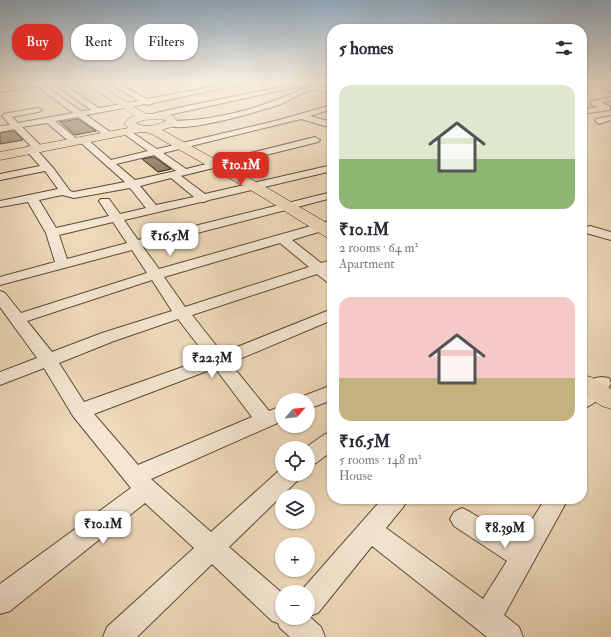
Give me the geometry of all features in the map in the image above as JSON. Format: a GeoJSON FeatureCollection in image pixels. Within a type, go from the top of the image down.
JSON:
{"type":"FeatureCollection","features":[{"type":"Feature","properties":{"kind":"main road"},"geometry":{"type":"LineString","coordinates":[[130,112],[147,124],[220,163],[327,225]]}},
{"type":"Feature","properties":{"kind":"main road"},"geometry":{"type":"LineString","coordinates":[[79,141],[147,124]]}},
{"type":"Feature","properties":{"kind":"main road"},"geometry":{"type":"LineString","coordinates":[[0,155],[79,141],[147,124]]}},
{"type":"Feature","properties":{"kind":"street"},"geometry":{"type":"LineString","coordinates":[[2,112],[69,195],[133,184],[272,149],[315,140]]}},
{"type":"Feature","properties":{"kind":"street"},"geometry":{"type":"LineString","coordinates":[[6,116],[28,112]]}},
{"type":"Feature","properties":{"kind":"street"},"geometry":{"type":"LineString","coordinates":[[75,112],[107,134]]}},
{"type":"Feature","properties":{"kind":"street"},"geometry":{"type":"LineString","coordinates":[[0,129],[89,112]]}},
{"type":"Feature","properties":{"kind":"street"},"geometry":{"type":"LineString","coordinates":[[147,124],[167,112]]}},
{"type":"Feature","properties":{"kind":"street"},"geometry":{"type":"LineString","coordinates":[[147,124],[188,124],[247,112]]}},
{"type":"Feature","properties":{"kind":"street"},"geometry":{"type":"LineString","coordinates":[[109,163],[188,145],[316,112]]}},
{"type":"Feature","properties":{"kind":"street"},"geometry":{"type":"LineString","coordinates":[[301,116],[327,124]]}},
{"type":"Feature","properties":{"kind":"street"},"geometry":{"type":"LineString","coordinates":[[599,121],[611,118]]}},
{"type":"Feature","properties":{"kind":"street"},"geometry":{"type":"LineString","coordinates":[[47,119],[109,163],[133,184],[154,210]]}},
{"type":"Feature","properties":{"kind":"street"},"geometry":{"type":"LineString","coordinates":[[214,119],[272,149]]}},
{"type":"Feature","properties":{"kind":"street"},"geometry":{"type":"LineString","coordinates":[[147,124],[156,152],[184,172]]}},
{"type":"Feature","properties":{"kind":"street"},"geometry":{"type":"LineString","coordinates":[[16,201],[0,177],[47,168]]}},
{"type":"Feature","properties":{"kind":"street"},"geometry":{"type":"LineString","coordinates":[[52,233],[204,199],[327,169]]}},
{"type":"Feature","properties":{"kind":"street"},"geometry":{"type":"LineString","coordinates":[[173,175],[204,199]]}},
{"type":"Feature","properties":{"kind":"street"},"geometry":{"type":"LineString","coordinates":[[0,204],[64,190]]}},
{"type":"Feature","properties":{"kind":"street"},"geometry":{"type":"LineString","coordinates":[[0,281],[135,244],[327,196]]}},
{"type":"Feature","properties":{"kind":"street"},"geometry":{"type":"LineString","coordinates":[[32,198],[52,233],[62,263]]}},
{"type":"Feature","properties":{"kind":"street"},"geometry":{"type":"LineString","coordinates":[[0,601],[140,483],[274,417],[220,360],[181,312],[154,275],[118,218],[105,201]]}},
{"type":"Feature","properties":{"kind":"street"},"geometry":{"type":"LineString","coordinates":[[17,319],[154,275],[327,228]]}},
{"type":"Feature","properties":{"kind":"street"},"geometry":{"type":"LineString","coordinates":[[590,230],[611,236]]}},
{"type":"Feature","properties":{"kind":"street"},"geometry":{"type":"LineString","coordinates":[[283,239],[325,266]]}},
{"type":"Feature","properties":{"kind":"street"},"geometry":{"type":"LineString","coordinates":[[0,379],[108,336],[325,266]]}},
{"type":"Feature","properties":{"kind":"street"},"geometry":{"type":"LineString","coordinates":[[0,296],[48,360],[80,411],[140,483],[210,548],[275,600]]}},
{"type":"Feature","properties":{"kind":"street"},"geometry":{"type":"LineString","coordinates":[[80,411],[220,360],[327,316]]}},
{"type":"Feature","properties":{"kind":"street"},"geometry":{"type":"LineString","coordinates":[[315,399],[327,394]]}},
{"type":"Feature","properties":{"kind":"street"},"geometry":{"type":"LineString","coordinates":[[315,452],[327,444]]}},
{"type":"Feature","properties":{"kind":"street"},"geometry":{"type":"LineString","coordinates":[[117,637],[282,481]]}},
{"type":"Feature","properties":{"kind":"street"},"geometry":{"type":"LineString","coordinates":[[315,596],[392,504]]}},
{"type":"Feature","properties":{"kind":"street"},"geometry":{"type":"LineString","coordinates":[[487,619],[554,504]]}},
{"type":"Feature","properties":{"kind":"street"},"geometry":{"type":"LineString","coordinates":[[462,519],[522,557]]}},
{"type":"Feature","properties":{"kind":"street"},"geometry":{"type":"LineString","coordinates":[[370,530],[509,637]]}},
{"type":"Feature","properties":{"kind":"building"},"geometry":{"type":"Polygon","coordinates":[[[78,119],[96,131],[75,135],[60,122],[78,119]]]}},
{"type":"Feature","properties":{"kind":"building"},"geometry":{"type":"Polygon","coordinates":[[[14,131],[23,140],[0,144],[0,133],[14,131]]]}},
{"type":"Feature","properties":{"kind":"building"},"geometry":{"type":"Polygon","coordinates":[[[154,157],[171,169],[158,172],[142,159],[154,157]]]}}]}
